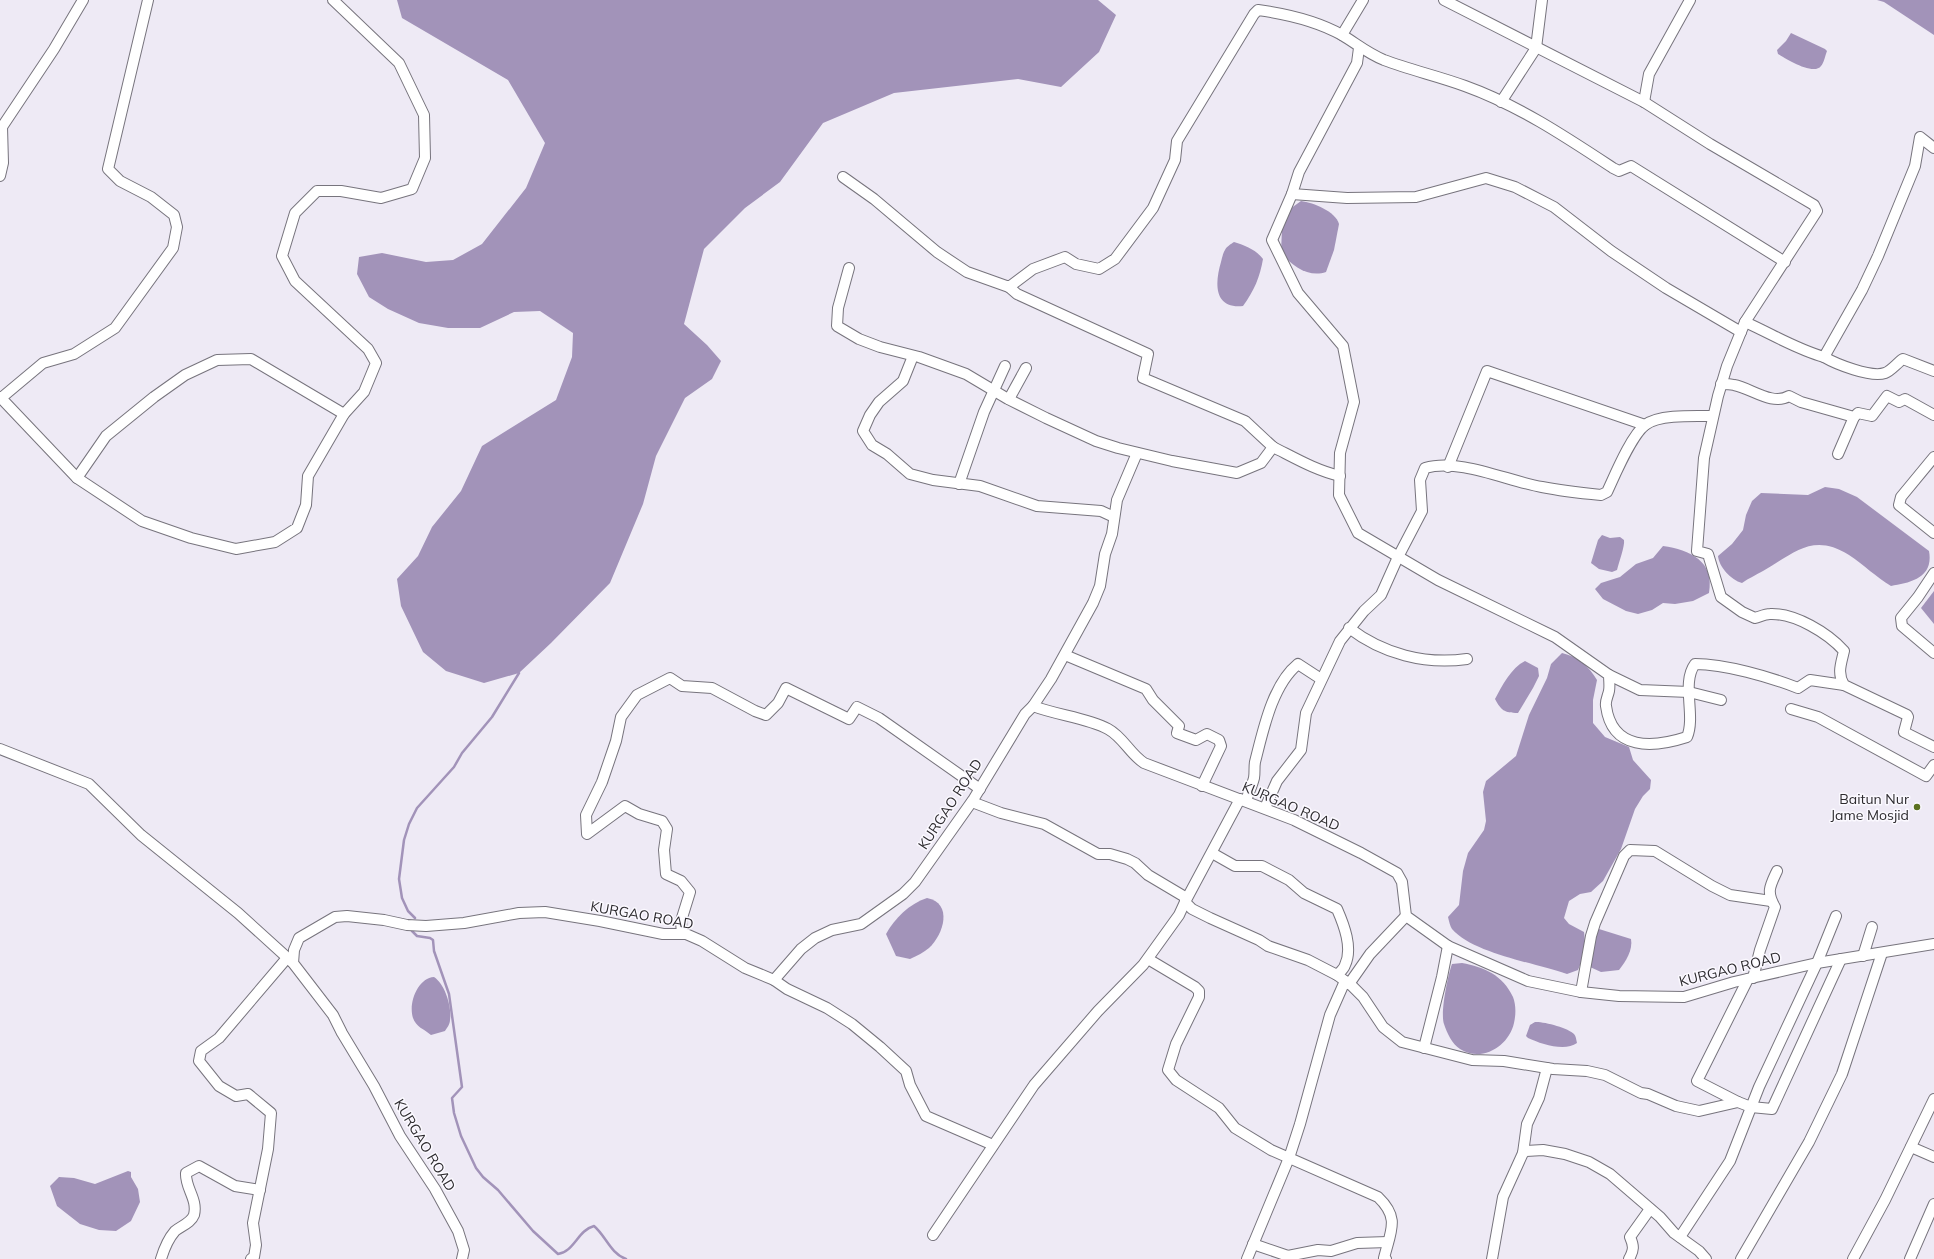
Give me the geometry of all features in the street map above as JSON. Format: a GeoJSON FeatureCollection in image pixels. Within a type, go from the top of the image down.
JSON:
{"type":"FeatureCollection","features":[{"type":"Feature","properties":{"kind":"street"},"geometry":{"type":"LineString","coordinates":[[0,176],[3,163],[1,127],[54,49],[83,0]]}},
{"type":"Feature","properties":{"kind":"street"},"geometry":{"type":"LineString","coordinates":[[148,0],[108,169],[120,181],[151,197],[174,215],[177,227],[173,248],[115,328],[74,354],[43,363],[0,398],[77,478],[142,521],[191,538],[236,548],[275,542],[297,528],[306,505],[308,476],[344,414],[364,392],[376,363],[368,348],[295,281],[282,256],[295,213],[317,191],[341,191],[381,198],[412,189],[425,158],[424,115],[399,63],[333,0]]}},
{"type":"Feature","properties":{"kind":"street"},"geometry":{"type":"LineString","coordinates":[[1342,35],[1363,0]]}},
{"type":"Feature","properties":{"kind":"street"},"geometry":{"type":"LineString","coordinates":[[1444,0],[1644,102],[1710,144],[1814,205],[1817,211],[1745,322],[1721,384],[1712,416],[1704,458],[1697,551],[1708,554],[1721,597],[1742,612],[1755,618],[1769,614],[1798,619],[1836,642],[1844,651],[1839,670],[1840,678],[1844,685]]}},
{"type":"Feature","properties":{"kind":"street"},"geometry":{"type":"LineString","coordinates":[[1501,102],[1536,48],[1542,0]]}},
{"type":"Feature","properties":{"kind":"street"},"geometry":{"type":"LineString","coordinates":[[1644,102],[1649,74],[1690,0]]}},
{"type":"Feature","properties":{"kind":"street"},"geometry":{"type":"LineString","coordinates":[[1009,287],[1033,270],[1065,257],[1076,264],[1099,269],[1115,258],[1153,208],[1175,160],[1177,141],[1254,14],[1258,10],[1286,14],[1342,35],[1359,48],[1383,59],[1465,86],[1522,111],[1619,171],[1631,166],[1785,262]]}},
{"type":"Feature","properties":{"kind":"street"},"geometry":{"type":"LineString","coordinates":[[1359,48],[1357,63],[1299,172],[1292,194],[1272,240],[1298,293],[1343,346],[1354,402],[1340,453],[1339,495],[1358,533],[1438,580],[1555,637],[1609,675],[1640,690],[1690,692],[1721,700]]}},
{"type":"Feature","properties":{"kind":"street"},"geometry":{"type":"LineString","coordinates":[[1824,357],[1862,290],[1878,256],[1915,166],[1920,137],[1934,148]]}},
{"type":"Feature","properties":{"kind":"street"},"geometry":{"type":"LineString","coordinates":[[843,177],[874,198],[937,252],[967,272],[1009,287],[1017,294],[1148,354],[1143,378],[1245,421],[1273,447],[1306,464],[1325,472],[1340,476]]}},
{"type":"Feature","properties":{"kind":"street"},"geometry":{"type":"LineString","coordinates":[[1292,194],[1354,198],[1416,197],[1486,178],[1515,187],[1554,207],[1611,251],[1666,288],[1741,332]]}},
{"type":"Feature","properties":{"kind":"street"},"geometry":{"type":"LineString","coordinates":[[849,268],[838,308],[837,326],[859,339],[880,347],[913,356],[966,374],[1009,399],[1096,441],[1137,453],[1237,473],[1261,463],[1273,447]]}},
{"type":"Feature","properties":{"kind":"street"},"geometry":{"type":"LineString","coordinates":[[1745,322],[1786,343],[1824,357],[1836,364],[1874,374],[1885,373],[1902,359],[1934,371]]}},
{"type":"Feature","properties":{"kind":"street"},"geometry":{"type":"LineString","coordinates":[[913,356],[903,381],[879,402],[870,415],[863,431],[872,445],[887,454],[910,474],[959,484],[980,486],[1037,506],[1101,511],[1114,517]]}},
{"type":"Feature","properties":{"kind":"street"},"geometry":{"type":"LineString","coordinates":[[77,478],[106,436],[154,397],[185,375],[217,360],[251,358],[344,414]]}},
{"type":"Feature","properties":{"kind":"street"},"geometry":{"type":"LineString","coordinates":[[959,484],[984,412],[995,391],[1005,366]]}},
{"type":"Feature","properties":{"kind":"street"},"geometry":{"type":"LineString","coordinates":[[1009,399],[1026,368]]}},
{"type":"Feature","properties":{"kind":"street"},"geometry":{"type":"LineString","coordinates":[[1448,466],[1487,371],[1645,425]]}},
{"type":"Feature","properties":{"kind":"street"},"geometry":{"type":"LineString","coordinates":[[1721,384],[1735,385],[1768,398],[1784,399],[1789,396],[1801,402],[1854,417]]}},
{"type":"Feature","properties":{"kind":"street"},"geometry":{"type":"LineString","coordinates":[[1838,454],[1854,417],[1858,413],[1872,416],[1887,396],[1899,402],[1905,399],[1934,415]]}},
{"type":"Feature","properties":{"kind":"street"},"geometry":{"type":"LineString","coordinates":[[1265,808],[1277,781],[1301,750],[1306,713],[1340,641],[1349,628],[1381,594],[1422,511],[1420,480],[1425,468],[1436,465],[1468,469],[1542,487],[1600,496],[1607,492],[1633,440],[1645,425],[1657,420],[1684,416],[1712,416]]}},
{"type":"Feature","properties":{"kind":"street"},"geometry":{"type":"LineString","coordinates":[[1033,706],[1065,655],[1093,603],[1100,586],[1116,500],[1137,453]]}},
{"type":"Feature","properties":{"kind":"street"},"geometry":{"type":"LineString","coordinates":[[1933,460],[1902,498],[1899,505],[1934,533]]}},
{"type":"Feature","properties":{"kind":"street"},"geometry":{"type":"LineString","coordinates":[[1934,573],[1918,597],[1901,618],[1902,626],[1934,653]]}},
{"type":"Feature","properties":{"kind":"street"},"geometry":{"type":"LineString","coordinates":[[1349,628],[1375,646],[1395,653],[1433,662],[1467,659]]}},
{"type":"Feature","properties":{"kind":"street"},"geometry":{"type":"LineString","coordinates":[[1065,655],[1146,689],[1153,700],[1179,726],[1177,733],[1196,740],[1207,734],[1219,740],[1221,746],[1202,786]]}},
{"type":"Feature","properties":{"kind":"street"},"geometry":{"type":"LineString","coordinates":[[933,1235],[1034,1085],[1098,1011],[1129,982],[1148,959],[1179,915],[1254,778],[1255,764],[1266,721],[1280,686],[1288,672],[1298,664],[1321,679]]}},
{"type":"Feature","properties":{"kind":"street"},"geometry":{"type":"LineString","coordinates":[[1609,675],[1609,689],[1606,704],[1610,721],[1619,735],[1644,745],[1664,744],[1687,738],[1691,728],[1691,670],[1695,664],[1707,664],[1728,668],[1798,688],[1810,680],[1844,685],[1907,715],[1908,717],[1904,732],[1934,748]]}},
{"type":"Feature","properties":{"kind":"street"},"geometry":{"type":"LineString","coordinates":[[682,934],[681,921],[690,892],[681,881],[666,874],[664,850],[667,829],[662,822],[639,814],[625,806],[587,834],[586,815],[602,782],[616,741],[621,717],[638,695],[670,678],[682,686],[712,688],[755,711],[766,715],[778,703],[786,688],[849,719],[857,707],[879,718],[980,788]]}},
{"type":"Feature","properties":{"kind":"street","name":"KURGAO ROAD"},"geometry":{"type":"LineString","coordinates":[[462,1259],[464,1250],[461,1240],[435,1189],[400,1136],[374,1086],[332,1015],[290,961],[299,938],[335,917],[346,916],[407,925],[426,926],[464,924],[519,913],[545,912],[567,917],[600,921],[663,934],[686,934],[702,941],[745,968],[774,980],[801,948],[815,938],[832,930],[861,924],[903,894],[922,873],[972,802],[1025,714],[1033,706],[1107,729],[1118,737],[1137,759],[1144,763],[1202,786],[1265,808],[1306,826],[1397,873],[1402,882],[1406,916],[1448,946],[1528,981],[1581,992],[1619,996],[1684,997],[1750,978],[1817,963],[1934,944]]}},
{"type":"Feature","properties":{"kind":"street"},"geometry":{"type":"LineString","coordinates":[[1791,709],[1818,717],[1926,776],[1934,765]]}},
{"type":"Feature","properties":{"kind":"street"},"geometry":{"type":"LineString","coordinates":[[0,749],[89,784],[141,835],[238,913],[290,961],[219,1038],[202,1052],[199,1061],[219,1086],[236,1096],[248,1094],[271,1113],[268,1149],[254,1223],[256,1245],[254,1257],[251,1259]]}},
{"type":"Feature","properties":{"kind":"street"},"geometry":{"type":"LineString","coordinates":[[972,802],[1001,813],[1044,824],[1098,854],[1110,854],[1135,863],[1148,875],[1185,897],[1185,902],[1192,909],[1259,940],[1268,946],[1308,960],[1344,980],[1362,997],[1392,1036],[1402,1042],[1472,1060],[1504,1060],[1547,1068],[1605,1075],[1642,1093],[1648,1094],[1676,1106],[1699,1111],[1738,1102]]}},
{"type":"Feature","properties":{"kind":"street"},"geometry":{"type":"LineString","coordinates":[[1581,992],[1595,923],[1624,856],[1630,850],[1655,851],[1712,886],[1730,895],[1771,901]]}},
{"type":"Feature","properties":{"kind":"street"},"geometry":{"type":"LineString","coordinates":[[1212,853],[1235,866],[1262,866],[1289,880],[1304,893],[1337,909],[1344,926],[1348,951],[1344,980],[1330,1015],[1300,1124],[1289,1158],[1247,1259]]}},
{"type":"Feature","properties":{"kind":"street"},"geometry":{"type":"LineString","coordinates":[[1777,871],[1769,890],[1771,901],[1775,907],[1750,978],[1697,1081],[1751,1108],[1772,1108],[1841,959]]}},
{"type":"Feature","properties":{"kind":"street"},"geometry":{"type":"LineString","coordinates":[[1344,980],[1406,916]]}},
{"type":"Feature","properties":{"kind":"street"},"geometry":{"type":"LineString","coordinates":[[1680,1237],[1730,1161],[1775,1050],[1817,963],[1836,916]]}},
{"type":"Feature","properties":{"kind":"street"},"geometry":{"type":"LineString","coordinates":[[1863,956],[1872,927]]}},
{"type":"Feature","properties":{"kind":"street"},"geometry":{"type":"LineString","coordinates":[[1424,1048],[1448,946]]}},
{"type":"Feature","properties":{"kind":"street"},"geometry":{"type":"LineString","coordinates":[[1741,1259],[1810,1142],[1842,1074],[1882,953]]}},
{"type":"Feature","properties":{"kind":"street"},"geometry":{"type":"LineString","coordinates":[[1148,959],[1195,987],[1199,991],[1199,997],[1176,1044],[1168,1070],[1176,1080],[1219,1108],[1234,1128],[1271,1150],[1378,1197],[1388,1207],[1393,1218],[1384,1258],[1386,1259]]}},
{"type":"Feature","properties":{"kind":"street"},"geometry":{"type":"LineString","coordinates":[[774,980],[787,989],[827,1008],[852,1024],[880,1047],[906,1071],[910,1085],[926,1116],[994,1145]]}},
{"type":"Feature","properties":{"kind":"street"},"geometry":{"type":"LineString","coordinates":[[1492,1259],[1503,1197],[1523,1154],[1527,1124],[1539,1098],[1547,1068]]}},
{"type":"Feature","properties":{"kind":"street"},"geometry":{"type":"LineString","coordinates":[[1853,1259],[1933,1104]]}},
{"type":"Feature","properties":{"kind":"street"},"geometry":{"type":"LineString","coordinates":[[1911,1147],[1934,1157]]}},
{"type":"Feature","properties":{"kind":"street"},"geometry":{"type":"LineString","coordinates":[[1523,1154],[1526,1151],[1543,1150],[1565,1154],[1589,1162],[1610,1174],[1706,1259]]}},
{"type":"Feature","properties":{"kind":"street"},"geometry":{"type":"LineString","coordinates":[[161,1259],[165,1246],[176,1230],[186,1225],[194,1215],[194,1197],[185,1181],[186,1173],[199,1166],[235,1186],[260,1190]]}},
{"type":"Feature","properties":{"kind":"street"},"geometry":{"type":"LineString","coordinates":[[1910,1259],[1934,1204]]}},
{"type":"Feature","properties":{"kind":"street"},"geometry":{"type":"LineString","coordinates":[[1629,1259],[1634,1250],[1630,1237],[1650,1209]]}},
{"type":"Feature","properties":{"kind":"street"},"geometry":{"type":"LineString","coordinates":[[1253,1244],[1288,1256],[1318,1250],[1331,1251],[1357,1243],[1388,1242]]}},
{"type":"Feature","properties":{"kind":"shaded area"},"geometry":{"type":"Polygon","coordinates":[[[397,0],[1098,0],[1116,15],[1099,52],[1061,87],[1018,79],[894,93],[823,123],[780,182],[745,208],[704,249],[684,324],[707,345],[721,361],[712,379],[685,398],[656,456],[643,504],[610,583],[519,673],[484,683],[446,671],[423,652],[401,606],[397,579],[418,556],[432,527],[461,491],[482,446],[556,400],[572,357],[573,333],[540,311],[514,312],[480,328],[448,328],[419,323],[388,309],[369,297],[357,274],[359,257],[382,253],[426,262],[453,260],[482,244],[526,188],[545,143],[508,80],[402,18],[397,0]]]}},
{"type":"Feature","properties":{"kind":"shaded area"},"geometry":{"type":"Polygon","coordinates":[[[1877,0],[1934,0],[1934,35],[1884,2],[1877,0]]]}},
{"type":"Feature","properties":{"kind":"shaded area"},"geometry":{"type":"Polygon","coordinates":[[[1791,33],[1827,51],[1821,66],[1817,69],[1806,68],[1793,63],[1778,54],[1777,50],[1786,41],[1791,33]]]}},
{"type":"Feature","properties":{"kind":"shaded area"},"geometry":{"type":"Polygon","coordinates":[[[1301,201],[1323,208],[1337,219],[1339,224],[1334,250],[1326,272],[1313,273],[1301,270],[1290,262],[1281,252],[1282,229],[1290,209],[1301,201]]]}},
{"type":"Feature","properties":{"kind":"shaded area"},"geometry":{"type":"Polygon","coordinates":[[[1234,242],[1253,250],[1263,259],[1256,284],[1243,306],[1233,306],[1226,303],[1221,299],[1217,286],[1219,270],[1224,253],[1226,248],[1234,242]]]}},
{"type":"Feature","properties":{"kind":"shaded area"},"geometry":{"type":"Polygon","coordinates":[[[1825,487],[1839,489],[1857,497],[1929,551],[1930,560],[1924,573],[1913,581],[1891,586],[1849,555],[1836,548],[1825,545],[1814,545],[1794,552],[1742,583],[1734,579],[1723,569],[1718,556],[1732,544],[1743,530],[1746,515],[1752,501],[1761,493],[1808,495],[1825,487]]]}},
{"type":"Feature","properties":{"kind":"shaded area"},"geometry":{"type":"Polygon","coordinates":[[[1602,535],[1610,538],[1620,537],[1624,540],[1623,550],[1617,570],[1612,572],[1599,569],[1591,563],[1598,540],[1602,535]]]}},
{"type":"Feature","properties":{"kind":"shaded area"},"geometry":{"type":"Polygon","coordinates":[[[1663,546],[1691,554],[1704,565],[1710,582],[1709,593],[1693,601],[1675,604],[1663,603],[1652,610],[1638,614],[1626,611],[1603,599],[1595,589],[1601,583],[1620,577],[1636,564],[1653,558],[1663,546]]]}},
{"type":"Feature","properties":{"kind":"shaded area"},"geometry":{"type":"Polygon","coordinates":[[[1934,591],[1934,624],[1921,608],[1934,591]]]}},
{"type":"Feature","properties":{"kind":"shaded area"},"geometry":{"type":"Polygon","coordinates":[[[1562,653],[1582,662],[1597,680],[1593,700],[1593,723],[1605,737],[1629,747],[1633,760],[1651,780],[1650,789],[1643,796],[1635,809],[1621,849],[1603,881],[1591,892],[1580,894],[1569,901],[1564,918],[1569,924],[1584,932],[1585,947],[1582,961],[1578,970],[1567,974],[1506,957],[1475,945],[1462,938],[1452,929],[1448,917],[1459,905],[1463,871],[1468,853],[1484,830],[1486,821],[1483,792],[1486,781],[1516,756],[1529,715],[1547,678],[1551,664],[1562,653]]]}},
{"type":"Feature","properties":{"kind":"shaded area"},"geometry":{"type":"Polygon","coordinates":[[[1525,661],[1538,668],[1539,676],[1518,713],[1506,711],[1499,706],[1495,699],[1511,673],[1525,661]]]}},
{"type":"Feature","properties":{"kind":"shaded area"},"geometry":{"type":"Polygon","coordinates":[[[927,898],[935,901],[943,912],[942,927],[939,935],[929,948],[915,957],[910,959],[896,956],[886,934],[903,912],[914,904],[927,898]]]}},
{"type":"Feature","properties":{"kind":"shaded area"},"geometry":{"type":"Polygon","coordinates":[[[1599,929],[1631,939],[1630,951],[1619,970],[1601,972],[1590,967],[1597,930],[1599,929]]]}},
{"type":"Feature","properties":{"kind":"shaded area"},"geometry":{"type":"Polygon","coordinates":[[[1462,963],[1478,967],[1492,973],[1509,989],[1514,1000],[1514,1023],[1507,1039],[1501,1045],[1485,1053],[1468,1053],[1457,1047],[1448,1035],[1444,1024],[1443,1012],[1450,969],[1452,964],[1462,963]]]}},
{"type":"Feature","properties":{"kind":"shaded area"},"geometry":{"type":"Polygon","coordinates":[[[434,977],[438,980],[447,996],[450,1009],[450,1023],[445,1031],[431,1035],[418,1026],[414,1021],[412,1005],[419,986],[428,978],[434,977]]]}},
{"type":"Feature","properties":{"kind":"shaded area"},"geometry":{"type":"Polygon","coordinates":[[[1535,1022],[1567,1029],[1575,1035],[1577,1043],[1572,1046],[1560,1047],[1546,1045],[1528,1038],[1526,1036],[1530,1025],[1535,1022]]]}},
{"type":"Feature","properties":{"kind":"shaded area"},"geometry":{"type":"Polygon","coordinates":[[[128,1171],[131,1172],[131,1177],[138,1189],[140,1202],[131,1221],[116,1231],[99,1230],[80,1224],[57,1206],[50,1186],[59,1177],[74,1178],[95,1184],[128,1171]]]}},
{"type":"Feature","properties":{"kind":"waterway"},"geometry":{"type":"LineString","coordinates":[[415,918],[408,911],[402,898],[399,879],[404,840],[409,824],[417,808],[454,767],[462,753],[492,717],[519,673]]}},
{"type":"Feature","properties":{"kind":"waterway"},"geometry":{"type":"LineString","coordinates":[[412,931],[417,936],[430,938],[433,940],[434,951],[449,994],[462,1087],[452,1098],[454,1113],[461,1136],[476,1168],[483,1177],[498,1190],[533,1231],[558,1254],[568,1249],[584,1232],[594,1226],[612,1249],[626,1259]]}},
{"type":"Feature","properties":{"kind":"place","name":"Baitun Nur Jame Mosjid"},"geometry":{"type":"Point","coordinates":[1917,807]}}]}
